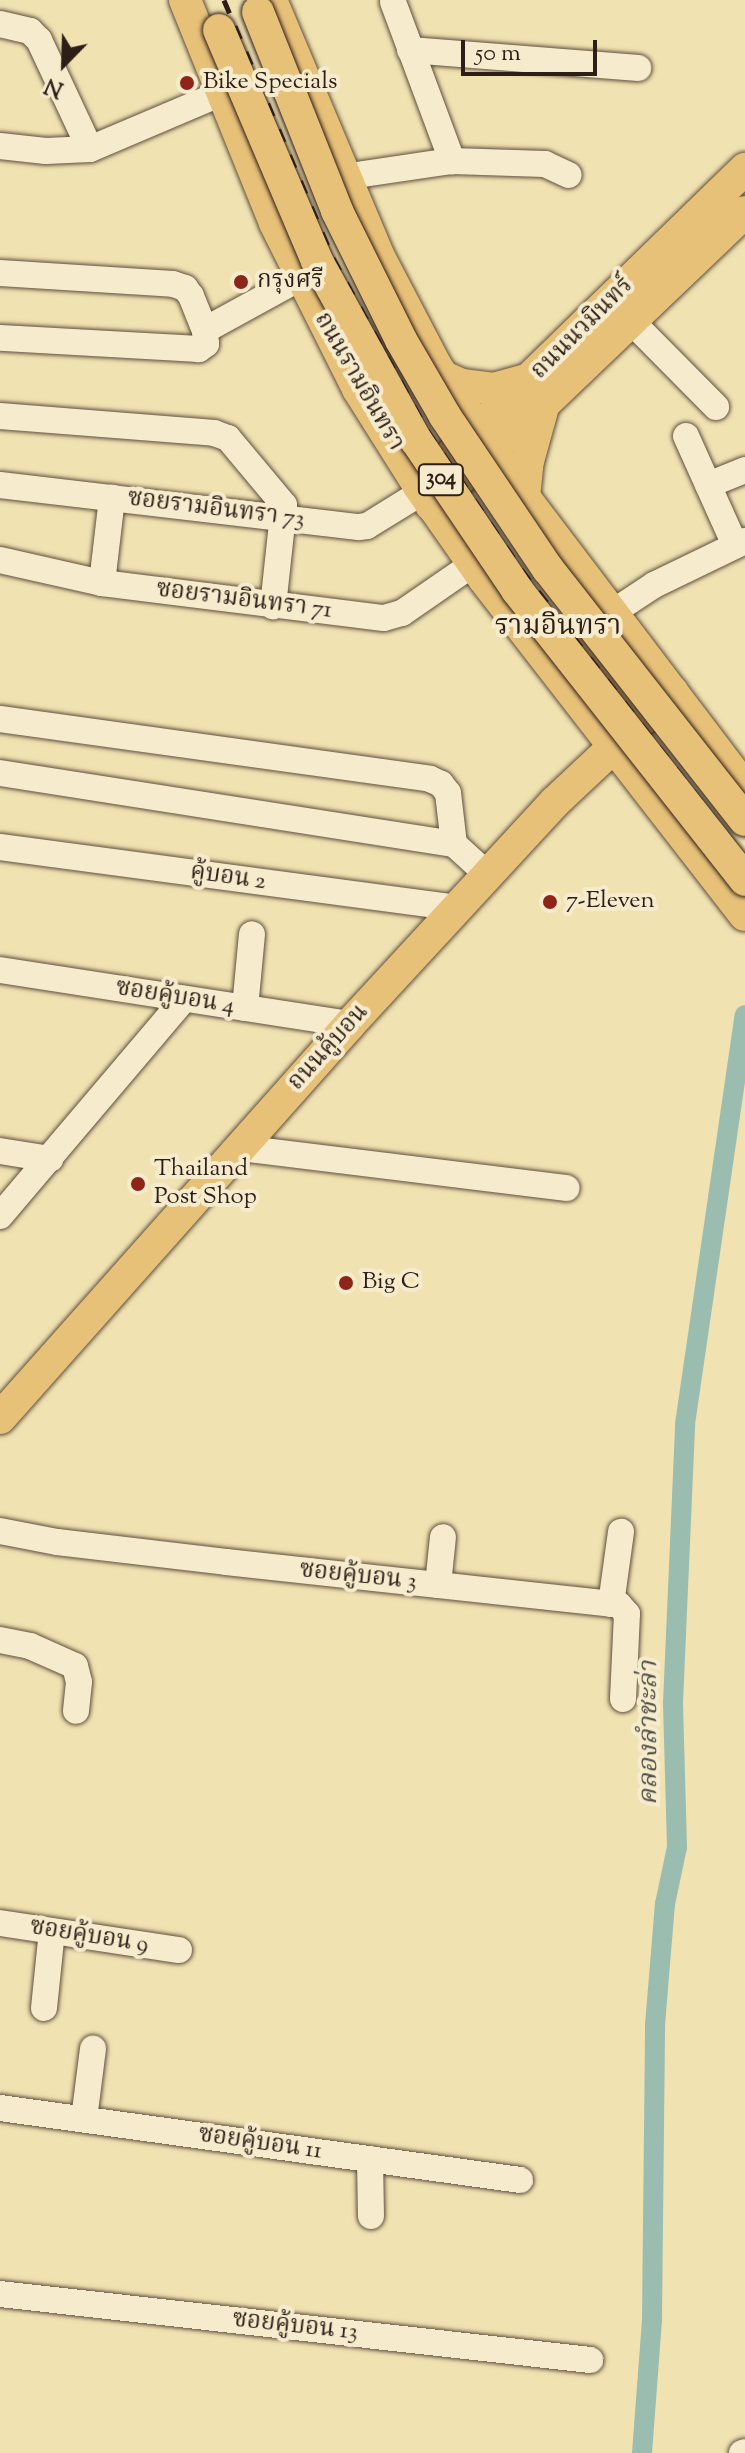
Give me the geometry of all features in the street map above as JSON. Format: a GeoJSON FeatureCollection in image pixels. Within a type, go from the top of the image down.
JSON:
{"type":"FeatureCollection","features":[{"type":"Feature","properties":{"kind":"main road","name":"ถนนรามอินทรา"},"geometry":{"type":"LineString","coordinates":[[185,0],[300,278],[358,389],[424,494],[479,571],[611,746],[679,831],[743,902]]}},
{"type":"Feature","properties":{"kind":"main road","name":"ถนนรามอินทรา"},"geometry":{"type":"LineString","coordinates":[[206,0],[317,261],[416,440],[517,590],[743,902]]}},
{"type":"Feature","properties":{"kind":"main road","name":"304"},"geometry":{"type":"LineString","coordinates":[[261,4],[379,257],[440,372],[524,497],[610,614],[744,786]]}},
{"type":"Feature","properties":{"kind":"main road","name":"304"},"geometry":{"type":"LineString","coordinates":[[261,4],[343,224],[401,340],[445,416],[548,569],[745,820]]}},
{"type":"Feature","properties":{"kind":"main road","name":"ถนนนวมินทร์"},"geometry":{"type":"LineString","coordinates":[[424,494],[538,392],[745,169]]}},
{"type":"Feature","properties":{"kind":"main road","name":"ถนนนวมินทร์"},"geometry":{"type":"LineString","coordinates":[[538,392],[631,321],[745,212]]}},
{"type":"Feature","properties":{"kind":"main road"},"geometry":{"type":"LineString","coordinates":[[358,389],[384,400],[401,401],[424,388],[440,372],[462,385],[538,392],[524,497]]}},
{"type":"Feature","properties":{"kind":"main road"},"geometry":{"type":"LineString","coordinates":[[479,571],[491,542],[500,530],[516,524],[551,532]]}},
{"type":"Feature","properties":{"kind":"main road"},"geometry":{"type":"LineString","coordinates":[[579,570],[579,626],[584,639],[636,710],[635,725]]}},
{"type":"Feature","properties":{"kind":"main road","name":"ถนนคู้บอน"},"geometry":{"type":"LineString","coordinates":[[0,1418],[457,908],[611,746],[672,692]]}},
{"type":"Feature","properties":{"kind":"main road"},"geometry":{"type":"LineString","coordinates":[[679,831],[679,811],[696,793],[723,785],[744,786]]}},
{"type":"Feature","properties":{"kind":"street"},"geometry":{"type":"LineString","coordinates":[[393,2],[452,161]]}},
{"type":"Feature","properties":{"kind":"street"},"geometry":{"type":"LineString","coordinates":[[0,24],[30,31],[39,40],[90,149]]}},
{"type":"Feature","properties":{"kind":"street"},"geometry":{"type":"LineString","coordinates":[[410,50],[638,68]]}},
{"type":"Feature","properties":{"kind":"street"},"geometry":{"type":"LineString","coordinates":[[0,146],[46,151],[90,149],[222,93]]}},
{"type":"Feature","properties":{"kind":"street"},"geometry":{"type":"LineString","coordinates":[[343,177],[452,161],[545,164],[569,175]]}},
{"type":"Feature","properties":{"kind":"street"},"geometry":{"type":"LineString","coordinates":[[0,273],[173,284],[185,288],[205,330],[206,344],[199,349],[0,338]]}},
{"type":"Feature","properties":{"kind":"street"},"geometry":{"type":"LineString","coordinates":[[205,330],[300,278]]}},
{"type":"Feature","properties":{"kind":"street"},"geometry":{"type":"LineString","coordinates":[[631,321],[716,407]]}},
{"type":"Feature","properties":{"kind":"street"},"geometry":{"type":"LineString","coordinates":[[0,416],[214,433],[237,445],[284,505],[273,606]]}},
{"type":"Feature","properties":{"kind":"street"},"geometry":{"type":"LineString","coordinates":[[610,614],[654,585],[740,543],[708,485],[686,436]]}},
{"type":"Feature","properties":{"kind":"street"},"geometry":{"type":"LineString","coordinates":[[708,485],[745,470]]}},
{"type":"Feature","properties":{"kind":"street","name":"ซอยรามอินทรา 73"},"geometry":{"type":"LineString","coordinates":[[0,485],[367,526],[424,494]]}},
{"type":"Feature","properties":{"kind":"street"},"geometry":{"type":"LineString","coordinates":[[102,583],[112,498]]}},
{"type":"Feature","properties":{"kind":"street","name":"ซอยรามอินทรา 71"},"geometry":{"type":"LineString","coordinates":[[0,560],[102,583],[273,606],[393,618],[479,571]]}},
{"type":"Feature","properties":{"kind":"street"},"geometry":{"type":"LineString","coordinates":[[0,719],[430,779],[441,784],[448,793],[454,844]]}},
{"type":"Feature","properties":{"kind":"street"},"geometry":{"type":"LineString","coordinates":[[0,773],[454,844],[488,875]]}},
{"type":"Feature","properties":{"kind":"street","name":"คู้บอน 2"},"geometry":{"type":"LineString","coordinates":[[0,847],[457,908]]}},
{"type":"Feature","properties":{"kind":"street"},"geometry":{"type":"LineString","coordinates":[[245,1008],[252,934]]}},
{"type":"Feature","properties":{"kind":"street","name":"ซอยคู้บอน 4"},"geometry":{"type":"LineString","coordinates":[[0,970],[350,1024]]}},
{"type":"Feature","properties":{"kind":"street"},"geometry":{"type":"LineString","coordinates":[[0,1216],[184,999]]}},
{"type":"Feature","properties":{"kind":"street"},"geometry":{"type":"LineString","coordinates":[[240,1148],[567,1188]]}},
{"type":"Feature","properties":{"kind":"street"},"geometry":{"type":"LineString","coordinates":[[0,1151],[50,1159]]}},
{"type":"Feature","properties":{"kind":"street","name":"ซอยคู้บอน 3"},"geometry":{"type":"LineString","coordinates":[[0,1532],[57,1542],[611,1604]]}},
{"type":"Feature","properties":{"kind":"street"},"geometry":{"type":"LineString","coordinates":[[621,1532],[611,1604],[619,1605],[627,1614],[623,1699]]}},
{"type":"Feature","properties":{"kind":"street"},"geometry":{"type":"LineString","coordinates":[[438,1585],[443,1537]]}},
{"type":"Feature","properties":{"kind":"street"},"geometry":{"type":"LineString","coordinates":[[0,1640],[30,1646],[75,1666],[79,1682],[76,1711]]}},
{"type":"Feature","properties":{"kind":"street","name":"ซอยคู้บอน 9"},"geometry":{"type":"LineString","coordinates":[[0,1923],[179,1950]]}},
{"type":"Feature","properties":{"kind":"street"},"geometry":{"type":"LineString","coordinates":[[44,2008],[52,1931]]}},
{"type":"Feature","properties":{"kind":"street"},"geometry":{"type":"LineString","coordinates":[[84,2119],[93,2049]]}},
{"type":"Feature","properties":{"kind":"street","name":"ซอยคู้บอน 11"},"geometry":{"type":"LineString","coordinates":[[0,2108],[520,2180]]}},
{"type":"Feature","properties":{"kind":"street"},"geometry":{"type":"LineString","coordinates":[[370,2159],[371,2216]]}},
{"type":"Feature","properties":{"kind":"street","name":"ซอยคู้บอน 13"},"geometry":{"type":"LineString","coordinates":[[0,2294],[590,2360]]}},
{"type":"Feature","properties":{"kind":"waterway","name":"คลองลำชะล่า"},"geometry":{"type":"LineString","coordinates":[[642,2453],[652,2319],[655,2025],[665,1904],[677,1847],[673,1703],[685,1424],[745,1015]]}},
{"type":"Feature","properties":{"kind":"railway"},"geometry":{"type":"LineString","coordinates":[[224,0],[333,258],[427,430],[521,569],[745,858]]}},
{"type":"Feature","properties":{"kind":"place","name":"Bike Specials"},"geometry":{"type":"Point","coordinates":[187,83]}},
{"type":"Feature","properties":{"kind":"place","name":"กรุงศรี"},"geometry":{"type":"Point","coordinates":[241,282]}},
{"type":"Feature","properties":{"kind":"place","name":"7-Eleven"},"geometry":{"type":"Point","coordinates":[550,902]}},
{"type":"Feature","properties":{"kind":"place","name":"Thailand Post Shop"},"geometry":{"type":"Point","coordinates":[138,1184]}},
{"type":"Feature","properties":{"kind":"place","name":"Big C"},"geometry":{"type":"Point","coordinates":[346,1283]}},
{"type":"Feature","properties":{"kind":"district","name":"รามอินทรา"},"geometry":{"type":"Point","coordinates":[558,627]}}]}
